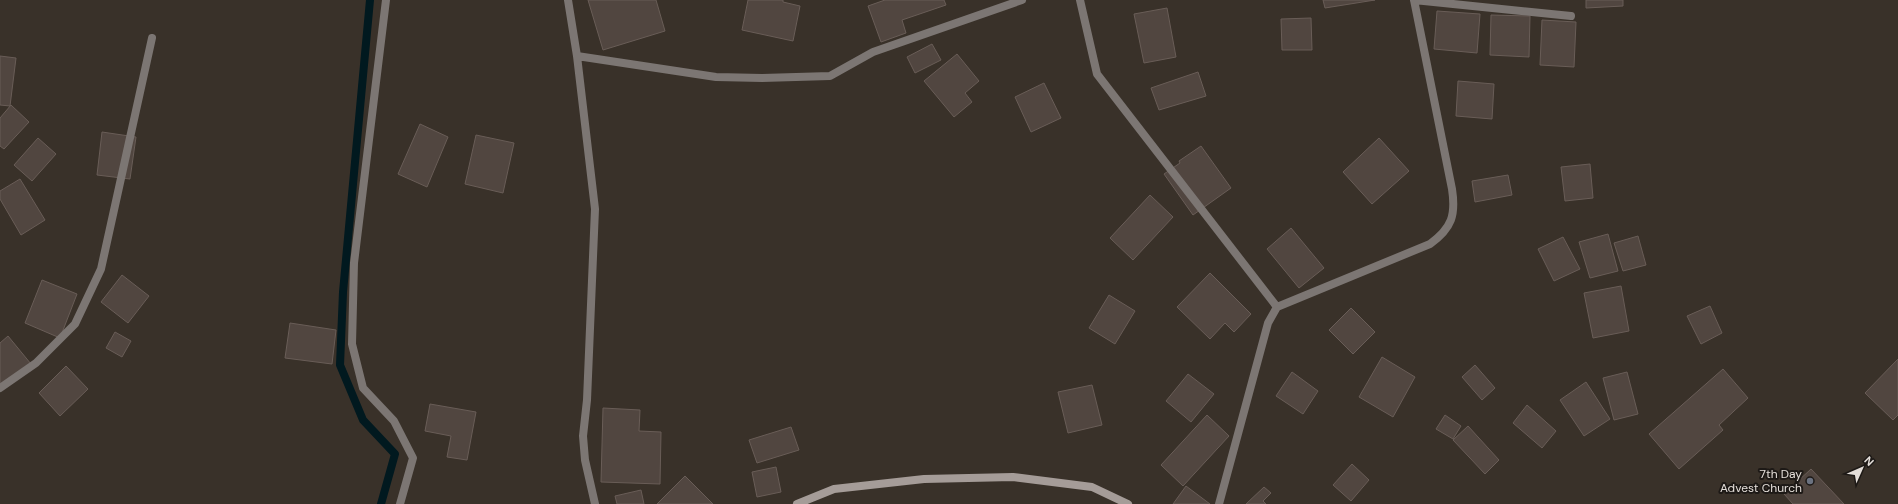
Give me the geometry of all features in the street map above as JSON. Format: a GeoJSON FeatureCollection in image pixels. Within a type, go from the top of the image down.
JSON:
{"type":"FeatureCollection","features":[{"type":"Feature","properties":{"kind":"main road"},"geometry":{"type":"LineString","coordinates":[[797,504],[834,489],[924,479],[1013,476],[1092,487],[1128,504]]}},
{"type":"Feature","properties":{"kind":"street"},"geometry":{"type":"LineString","coordinates":[[386,0],[354,263],[352,344],[363,388],[394,421],[413,458],[400,504]]}},
{"type":"Feature","properties":{"kind":"street"},"geometry":{"type":"LineString","coordinates":[[568,0],[577,56],[595,209],[587,400],[583,436],[585,460],[595,504]]}},
{"type":"Feature","properties":{"kind":"street"},"geometry":{"type":"LineString","coordinates":[[577,56],[716,77],[762,78],[830,76],[873,52],[1022,0]]}},
{"type":"Feature","properties":{"kind":"street"},"geometry":{"type":"LineString","coordinates":[[1080,0],[1097,74],[1277,307]]}},
{"type":"Feature","properties":{"kind":"street"},"geometry":{"type":"LineString","coordinates":[[1220,504],[1268,323],[1277,307],[1430,244],[1448,227],[1452,219],[1454,205],[1452,189],[1414,0],[1571,16]]}},
{"type":"Feature","properties":{"kind":"street"},"geometry":{"type":"LineString","coordinates":[[0,388],[36,363],[75,324],[101,269],[152,38]]}},
{"type":"Feature","properties":{"kind":"building"},"geometry":{"type":"Polygon","coordinates":[[[588,0],[656,0],[665,31],[603,50],[588,0]]]}},
{"type":"Feature","properties":{"kind":"building"},"geometry":{"type":"Polygon","coordinates":[[[748,0],[783,0],[783,2],[800,6],[793,41],[742,30],[748,0]]]}},
{"type":"Feature","properties":{"kind":"building"},"geometry":{"type":"Polygon","coordinates":[[[885,0],[944,0],[946,5],[902,20],[906,33],[881,42],[868,6],[885,0]]]}},
{"type":"Feature","properties":{"kind":"building"},"geometry":{"type":"Polygon","coordinates":[[[1323,0],[1375,0],[1325,8],[1323,0]]]}},
{"type":"Feature","properties":{"kind":"building"},"geometry":{"type":"Polygon","coordinates":[[[1586,0],[1623,0],[1623,6],[1586,8],[1586,0]]]}},
{"type":"Feature","properties":{"kind":"building"},"geometry":{"type":"Polygon","coordinates":[[[1167,8],[1176,57],[1144,63],[1134,14],[1167,8]]]}},
{"type":"Feature","properties":{"kind":"building"},"geometry":{"type":"Polygon","coordinates":[[[1437,11],[1480,14],[1477,53],[1434,49],[1437,11]]]}},
{"type":"Feature","properties":{"kind":"building"},"geometry":{"type":"Polygon","coordinates":[[[1491,15],[1530,16],[1529,57],[1490,55],[1491,15]]]}},
{"type":"Feature","properties":{"kind":"building"},"geometry":{"type":"Polygon","coordinates":[[[1311,18],[1312,50],[1282,50],[1281,19],[1311,18]]]}},
{"type":"Feature","properties":{"kind":"building"},"geometry":{"type":"Polygon","coordinates":[[[1542,20],[1576,22],[1574,67],[1540,65],[1542,20]]]}},
{"type":"Feature","properties":{"kind":"building"},"geometry":{"type":"Polygon","coordinates":[[[932,44],[941,60],[915,73],[907,57],[932,44]]]}},
{"type":"Feature","properties":{"kind":"building"},"geometry":{"type":"Polygon","coordinates":[[[957,54],[979,81],[965,93],[972,102],[954,117],[924,81],[957,54]]]}},
{"type":"Feature","properties":{"kind":"building"},"geometry":{"type":"Polygon","coordinates":[[[0,56],[16,58],[10,106],[0,105],[0,56]]]}},
{"type":"Feature","properties":{"kind":"building"},"geometry":{"type":"Polygon","coordinates":[[[1198,72],[1206,96],[1159,110],[1151,88],[1198,72]]]}},
{"type":"Feature","properties":{"kind":"building"},"geometry":{"type":"Polygon","coordinates":[[[1458,81],[1494,84],[1492,119],[1456,116],[1458,81]]]}},
{"type":"Feature","properties":{"kind":"building"},"geometry":{"type":"Polygon","coordinates":[[[1044,83],[1061,118],[1031,132],[1015,97],[1044,83]]]}},
{"type":"Feature","properties":{"kind":"building"},"geometry":{"type":"Polygon","coordinates":[[[11,105],[29,122],[4,149],[0,146],[0,118],[11,105]]]}},
{"type":"Feature","properties":{"kind":"building"},"geometry":{"type":"Polygon","coordinates":[[[420,124],[448,137],[427,187],[398,174],[420,124]]]}},
{"type":"Feature","properties":{"kind":"building"},"geometry":{"type":"Polygon","coordinates":[[[102,132],[136,137],[130,179],[97,175],[102,132]]]}},
{"type":"Feature","properties":{"kind":"building"},"geometry":{"type":"Polygon","coordinates":[[[476,135],[514,143],[503,193],[465,184],[476,135]]]}},
{"type":"Feature","properties":{"kind":"building"},"geometry":{"type":"Polygon","coordinates":[[[38,138],[56,154],[32,181],[14,165],[38,138]]]}},
{"type":"Feature","properties":{"kind":"building"},"geometry":{"type":"Polygon","coordinates":[[[1379,138],[1409,171],[1372,204],[1343,172],[1379,138]]]}},
{"type":"Feature","properties":{"kind":"building"},"geometry":{"type":"Polygon","coordinates":[[[1201,146],[1231,188],[1193,215],[1164,174],[1180,163],[1179,161],[1201,146]]]}},
{"type":"Feature","properties":{"kind":"building"},"geometry":{"type":"Polygon","coordinates":[[[1590,164],[1593,198],[1565,201],[1561,167],[1590,164]]]}},
{"type":"Feature","properties":{"kind":"building"},"geometry":{"type":"Polygon","coordinates":[[[1508,175],[1512,195],[1475,202],[1472,181],[1508,175]]]}},
{"type":"Feature","properties":{"kind":"building"},"geometry":{"type":"Polygon","coordinates":[[[20,179],[45,220],[21,235],[0,199],[0,191],[20,179]]]}},
{"type":"Feature","properties":{"kind":"building"},"geometry":{"type":"Polygon","coordinates":[[[1150,195],[1173,217],[1133,260],[1110,238],[1150,195]]]}},
{"type":"Feature","properties":{"kind":"building"},"geometry":{"type":"Polygon","coordinates":[[[1291,228],[1324,268],[1299,288],[1267,249],[1291,228]]]}},
{"type":"Feature","properties":{"kind":"building"},"geometry":{"type":"Polygon","coordinates":[[[1608,234],[1618,271],[1590,278],[1579,242],[1608,234]]]}},
{"type":"Feature","properties":{"kind":"building"},"geometry":{"type":"Polygon","coordinates":[[[1638,236],[1646,265],[1623,271],[1614,243],[1638,236]]]}},
{"type":"Feature","properties":{"kind":"building"},"geometry":{"type":"Polygon","coordinates":[[[1563,237],[1580,269],[1554,281],[1538,249],[1563,237]]]}},
{"type":"Feature","properties":{"kind":"building"},"geometry":{"type":"Polygon","coordinates":[[[1210,273],[1251,314],[1234,332],[1225,323],[1210,339],[1177,307],[1210,273]]]}},
{"type":"Feature","properties":{"kind":"building"},"geometry":{"type":"Polygon","coordinates":[[[122,275],[149,296],[128,323],[101,302],[122,275]]]}},
{"type":"Feature","properties":{"kind":"building"},"geometry":{"type":"Polygon","coordinates":[[[42,280],[77,294],[60,338],[25,323],[42,280]]]}},
{"type":"Feature","properties":{"kind":"building"},"geometry":{"type":"Polygon","coordinates":[[[1621,286],[1629,331],[1593,338],[1584,293],[1621,286]]]}},
{"type":"Feature","properties":{"kind":"building"},"geometry":{"type":"Polygon","coordinates":[[[1109,295],[1135,311],[1115,344],[1089,328],[1109,295]]]}},
{"type":"Feature","properties":{"kind":"building"},"geometry":{"type":"Polygon","coordinates":[[[1710,306],[1722,333],[1701,344],[1687,316],[1710,306]]]}},
{"type":"Feature","properties":{"kind":"building"},"geometry":{"type":"Polygon","coordinates":[[[1351,308],[1375,332],[1353,354],[1329,330],[1351,308]]]}},
{"type":"Feature","properties":{"kind":"building"},"geometry":{"type":"Polygon","coordinates":[[[290,323],[336,330],[332,364],[285,358],[290,323]]]}},
{"type":"Feature","properties":{"kind":"building"},"geometry":{"type":"Polygon","coordinates":[[[115,332],[131,341],[122,357],[106,348],[115,332]]]}},
{"type":"Feature","properties":{"kind":"building"},"geometry":{"type":"Polygon","coordinates":[[[8,336],[31,364],[0,388],[0,343],[8,336]]]}},
{"type":"Feature","properties":{"kind":"building"},"geometry":{"type":"Polygon","coordinates":[[[1382,357],[1415,377],[1393,417],[1359,397],[1382,357]]]}},
{"type":"Feature","properties":{"kind":"building"},"geometry":{"type":"Polygon","coordinates":[[[1898,359],[1898,415],[1893,420],[1865,393],[1898,359]]]}},
{"type":"Feature","properties":{"kind":"building"},"geometry":{"type":"Polygon","coordinates":[[[1475,365],[1495,388],[1482,400],[1462,377],[1475,365]]]}},
{"type":"Feature","properties":{"kind":"building"},"geometry":{"type":"Polygon","coordinates":[[[66,366],[88,389],[60,416],[39,393],[66,366]]]}},
{"type":"Feature","properties":{"kind":"building"},"geometry":{"type":"Polygon","coordinates":[[[1723,369],[1748,398],[1719,425],[1723,430],[1679,469],[1649,434],[1723,369]]]}},
{"type":"Feature","properties":{"kind":"building"},"geometry":{"type":"Polygon","coordinates":[[[1292,372],[1318,391],[1303,414],[1276,396],[1292,372]]]}},
{"type":"Feature","properties":{"kind":"building"},"geometry":{"type":"Polygon","coordinates":[[[1627,372],[1638,414],[1614,420],[1603,378],[1627,372]]]}},
{"type":"Feature","properties":{"kind":"building"},"geometry":{"type":"Polygon","coordinates":[[[1188,374],[1214,394],[1191,422],[1166,401],[1188,374]]]}},
{"type":"Feature","properties":{"kind":"building"},"geometry":{"type":"Polygon","coordinates":[[[1586,382],[1610,419],[1584,436],[1560,400],[1586,382]]]}},
{"type":"Feature","properties":{"kind":"building"},"geometry":{"type":"Polygon","coordinates":[[[1092,385],[1102,425],[1068,433],[1058,392],[1092,385]]]}},
{"type":"Feature","properties":{"kind":"building"},"geometry":{"type":"Polygon","coordinates":[[[430,404],[476,412],[467,460],[447,457],[451,436],[425,431],[430,404]]]}},
{"type":"Feature","properties":{"kind":"building"},"geometry":{"type":"Polygon","coordinates":[[[1527,405],[1556,431],[1542,448],[1513,423],[1527,405]]]}},
{"type":"Feature","properties":{"kind":"building"},"geometry":{"type":"Polygon","coordinates":[[[603,408],[640,410],[639,431],[661,432],[660,484],[601,482],[603,408]]]}},
{"type":"Feature","properties":{"kind":"building"},"geometry":{"type":"Polygon","coordinates":[[[1207,415],[1229,436],[1183,486],[1161,465],[1207,415]]]}},
{"type":"Feature","properties":{"kind":"building"},"geometry":{"type":"Polygon","coordinates":[[[1445,415],[1461,426],[1453,439],[1436,429],[1445,415]]]}},
{"type":"Feature","properties":{"kind":"building"},"geometry":{"type":"Polygon","coordinates":[[[1468,426],[1499,460],[1485,474],[1453,440],[1468,426]]]}},
{"type":"Feature","properties":{"kind":"building"},"geometry":{"type":"Polygon","coordinates":[[[791,427],[799,450],[757,463],[749,440],[791,427]]]}},
{"type":"Feature","properties":{"kind":"building"},"geometry":{"type":"Polygon","coordinates":[[[1352,464],[1369,480],[1351,501],[1333,485],[1352,464]]]}},
{"type":"Feature","properties":{"kind":"building"},"geometry":{"type":"Polygon","coordinates":[[[776,467],[781,492],[757,497],[752,472],[776,467]]]}},
{"type":"Feature","properties":{"kind":"building","name":"7th Day Advest Church"},"geometry":{"type":"Polygon","coordinates":[[[1811,469],[1844,504],[1793,504],[1784,494],[1811,469]]]}},
{"type":"Feature","properties":{"kind":"building"},"geometry":{"type":"Polygon","coordinates":[[[685,476],[713,504],[657,504],[685,476]]]}},
{"type":"Feature","properties":{"kind":"building"},"geometry":{"type":"Polygon","coordinates":[[[1186,486],[1210,504],[1173,504],[1186,486]]]}},
{"type":"Feature","properties":{"kind":"building"},"geometry":{"type":"Polygon","coordinates":[[[1264,487],[1271,493],[1263,501],[1266,504],[1246,504],[1264,487]]]}},
{"type":"Feature","properties":{"kind":"building"},"geometry":{"type":"Polygon","coordinates":[[[641,490],[644,504],[617,504],[615,496],[641,490]]]}},
{"type":"Feature","properties":{"kind":"waterway"},"geometry":{"type":"LineString","coordinates":[[370,0],[343,292],[340,365],[363,420],[395,454],[381,504]]}},
{"type":"Feature","properties":{"kind":"place","name":"7th Day Advest Church"},"geometry":{"type":"Point","coordinates":[1810,481]}}]}
